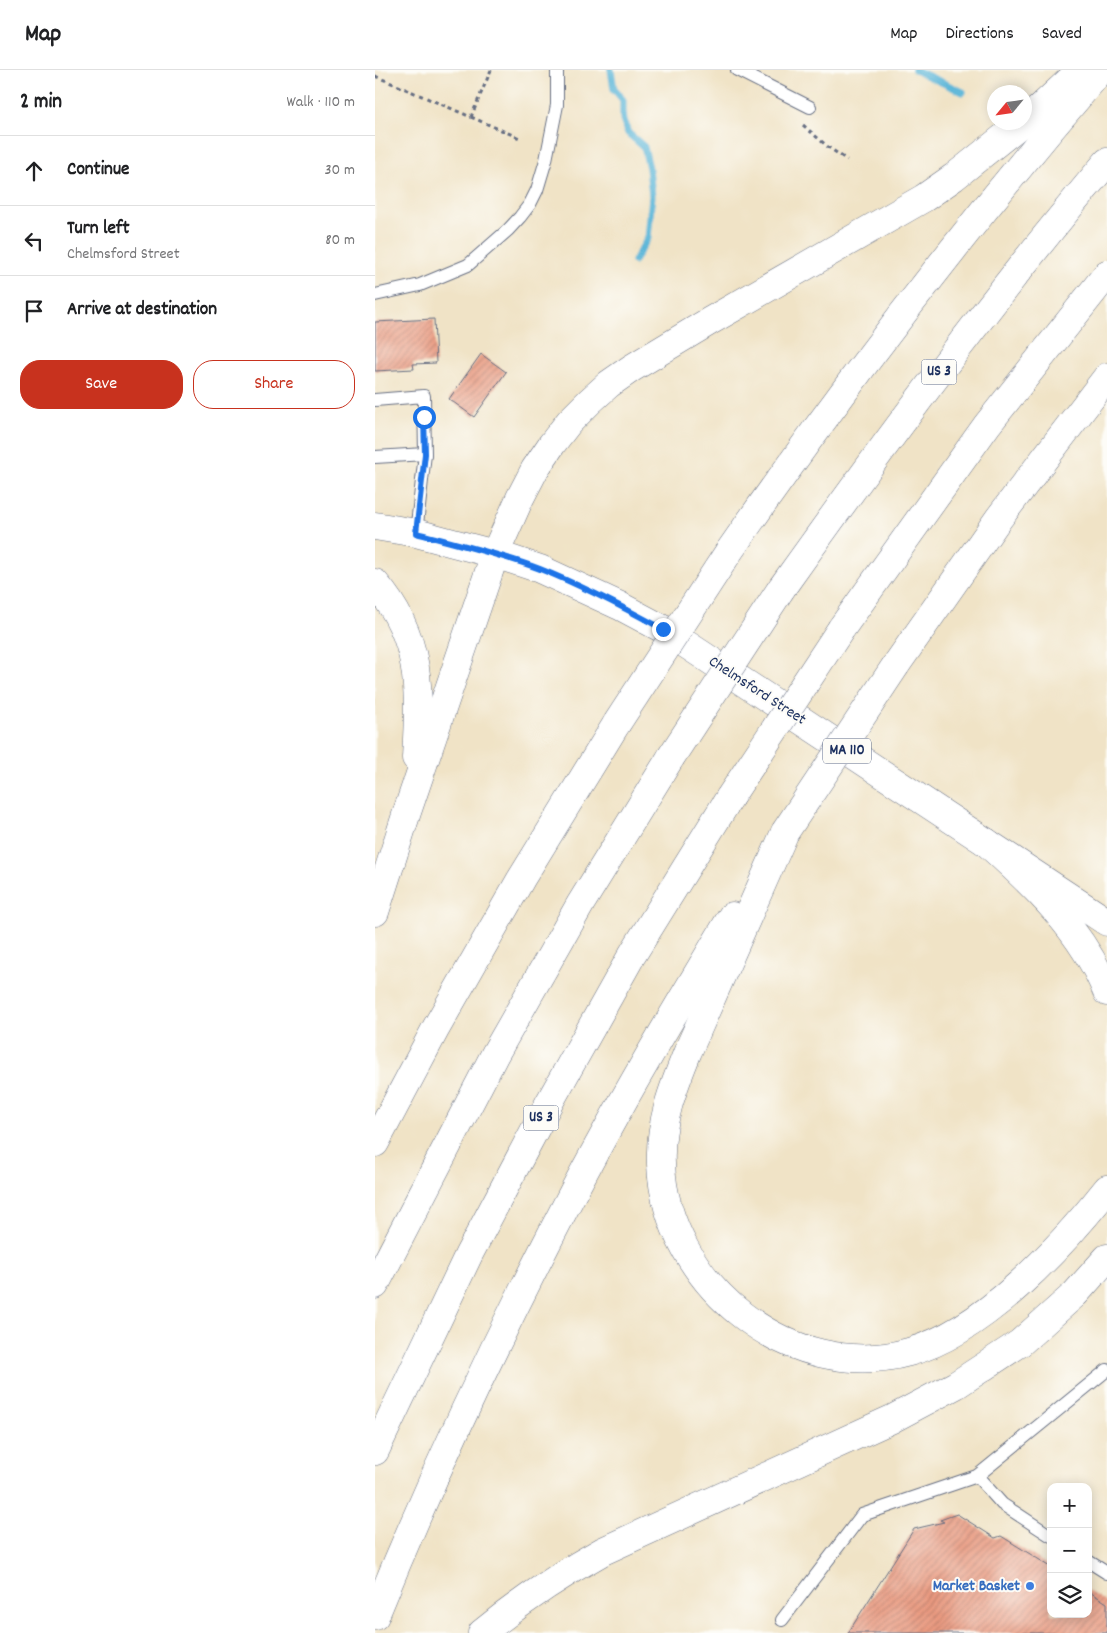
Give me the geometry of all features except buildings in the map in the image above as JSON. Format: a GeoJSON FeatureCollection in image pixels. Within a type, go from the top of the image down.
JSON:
{"type":"FeatureCollection","features":[{"type":"Feature","properties":{"kind":"main road"},"geometry":{"type":"LineString","coordinates":[[1032,115],[1081,70]]}},
{"type":"Feature","properties":{"kind":"main road"},"geometry":{"type":"LineString","coordinates":[[375,1144],[436,1028],[521,879],[617,723],[729,554],[822,422],[929,280],[1101,70]]}},
{"type":"Feature","properties":{"kind":"main road"},"geometry":{"type":"LineString","coordinates":[[375,912],[495,554],[535,469],[569,422],[609,384],[632,368],[924,198],[1014,130]]}},
{"type":"Feature","properties":{"kind":"main road","name":"US 3"},"geometry":{"type":"LineString","coordinates":[[375,1285],[495,1054],[581,903],[671,757],[781,589],[843,501],[1002,290],[1107,162]]}},
{"type":"Feature","properties":{"kind":"main road","name":"US 3"},"geometry":{"type":"LineString","coordinates":[[375,1451],[469,1254],[549,1104],[632,955],[730,797],[841,629],[987,425],[1107,274]]}},
{"type":"Feature","properties":{"kind":"main road"},"geometry":{"type":"LineString","coordinates":[[375,1616],[455,1433],[529,1279],[568,1203],[691,984],[736,908],[896,665],[999,518],[1107,377]]}},
{"type":"Feature","properties":{"kind":"main road","name":"Chelmsford Street"},"geometry":{"type":"LineString","coordinates":[[375,526],[416,533],[495,554],[540,569],[620,606],[663,629],[1107,922]]}},
{"type":"Feature","properties":{"kind":"main road"},"geometry":{"type":"LineString","coordinates":[[375,583],[385,594],[398,615],[408,638],[415,663],[418,689],[418,716],[415,767],[407,812]]}},
{"type":"Feature","properties":{"kind":"main road"},"geometry":{"type":"LineString","coordinates":[[785,832],[674,1084],[666,1109],[661,1164],[665,1194],[683,1245],[712,1288],[730,1306],[751,1322],[773,1336],[793,1345],[817,1352],[863,1358],[887,1357],[909,1352],[932,1344],[954,1332],[996,1304],[1045,1260],[1107,1189]]}},
{"type":"Feature","properties":{"kind":"main road"},"geometry":{"type":"LineString","coordinates":[[986,842],[1033,885],[1057,912],[1089,955],[1107,992]]}},
{"type":"Feature","properties":{"kind":"main road"},"geometry":{"type":"LineString","coordinates":[[1088,1212],[1107,1165]]}},
{"type":"Feature","properties":{"kind":"main road"},"geometry":{"type":"LineString","coordinates":[[482,1633],[536,1591],[603,1551],[892,1419],[956,1386],[1035,1331],[1075,1294],[1107,1258]]}},
{"type":"Feature","properties":{"kind":"lane"},"geometry":{"type":"LineString","coordinates":[[375,295],[420,285],[468,264],[508,230],[520,217],[530,204],[537,190],[546,160],[557,106],[557,70]]}},
{"type":"Feature","properties":{"kind":"lane"},"geometry":{"type":"LineString","coordinates":[[737,70],[810,107]]}},
{"type":"Feature","properties":{"kind":"lane"},"geometry":{"type":"LineString","coordinates":[[375,400],[424,396],[425,454],[416,533]]}},
{"type":"Feature","properties":{"kind":"lane"},"geometry":{"type":"LineString","coordinates":[[375,457],[425,454]]}},
{"type":"Feature","properties":{"kind":"lane"},"geometry":{"type":"LineString","coordinates":[[782,1620],[862,1515],[977,1476],[1107,1370]]}},
{"type":"Feature","properties":{"kind":"lane"},"geometry":{"type":"LineString","coordinates":[[977,1476],[1002,1504],[1047,1533]]}},
{"type":"Feature","properties":{"kind":"lane"},"geometry":{"type":"LineString","coordinates":[[1092,1564],[1107,1573]]}},
{"type":"Feature","properties":{"kind":"path"},"geometry":{"type":"LineString","coordinates":[[471,117],[491,70]]}},
{"type":"Feature","properties":{"kind":"path"},"geometry":{"type":"LineString","coordinates":[[375,76],[522,139]]}},
{"type":"Feature","properties":{"kind":"path"},"geometry":{"type":"LineString","coordinates":[[788,96],[795,114],[805,127],[828,148],[847,160]]}},
{"type":"Feature","properties":{"kind":"waterway"},"geometry":{"type":"LineString","coordinates":[[611,70],[614,89],[623,100],[623,119],[628,133],[644,147],[649,168],[652,196],[648,238],[634,261]]}},
{"type":"Feature","properties":{"kind":"waterway"},"geometry":{"type":"LineString","coordinates":[[915,70],[963,92]]}},
{"type":"Feature","properties":{"kind":"place","name":"Market Basket"},"geometry":{"type":"Point","coordinates":[1030,1586]}},
{"type":"Feature","properties":{"kind":"route"},"geometry":{"type":"LineString","coordinates":[[424,417],[425,454],[416,533],[495,554],[540,569],[620,606],[663,629]]}}]}
